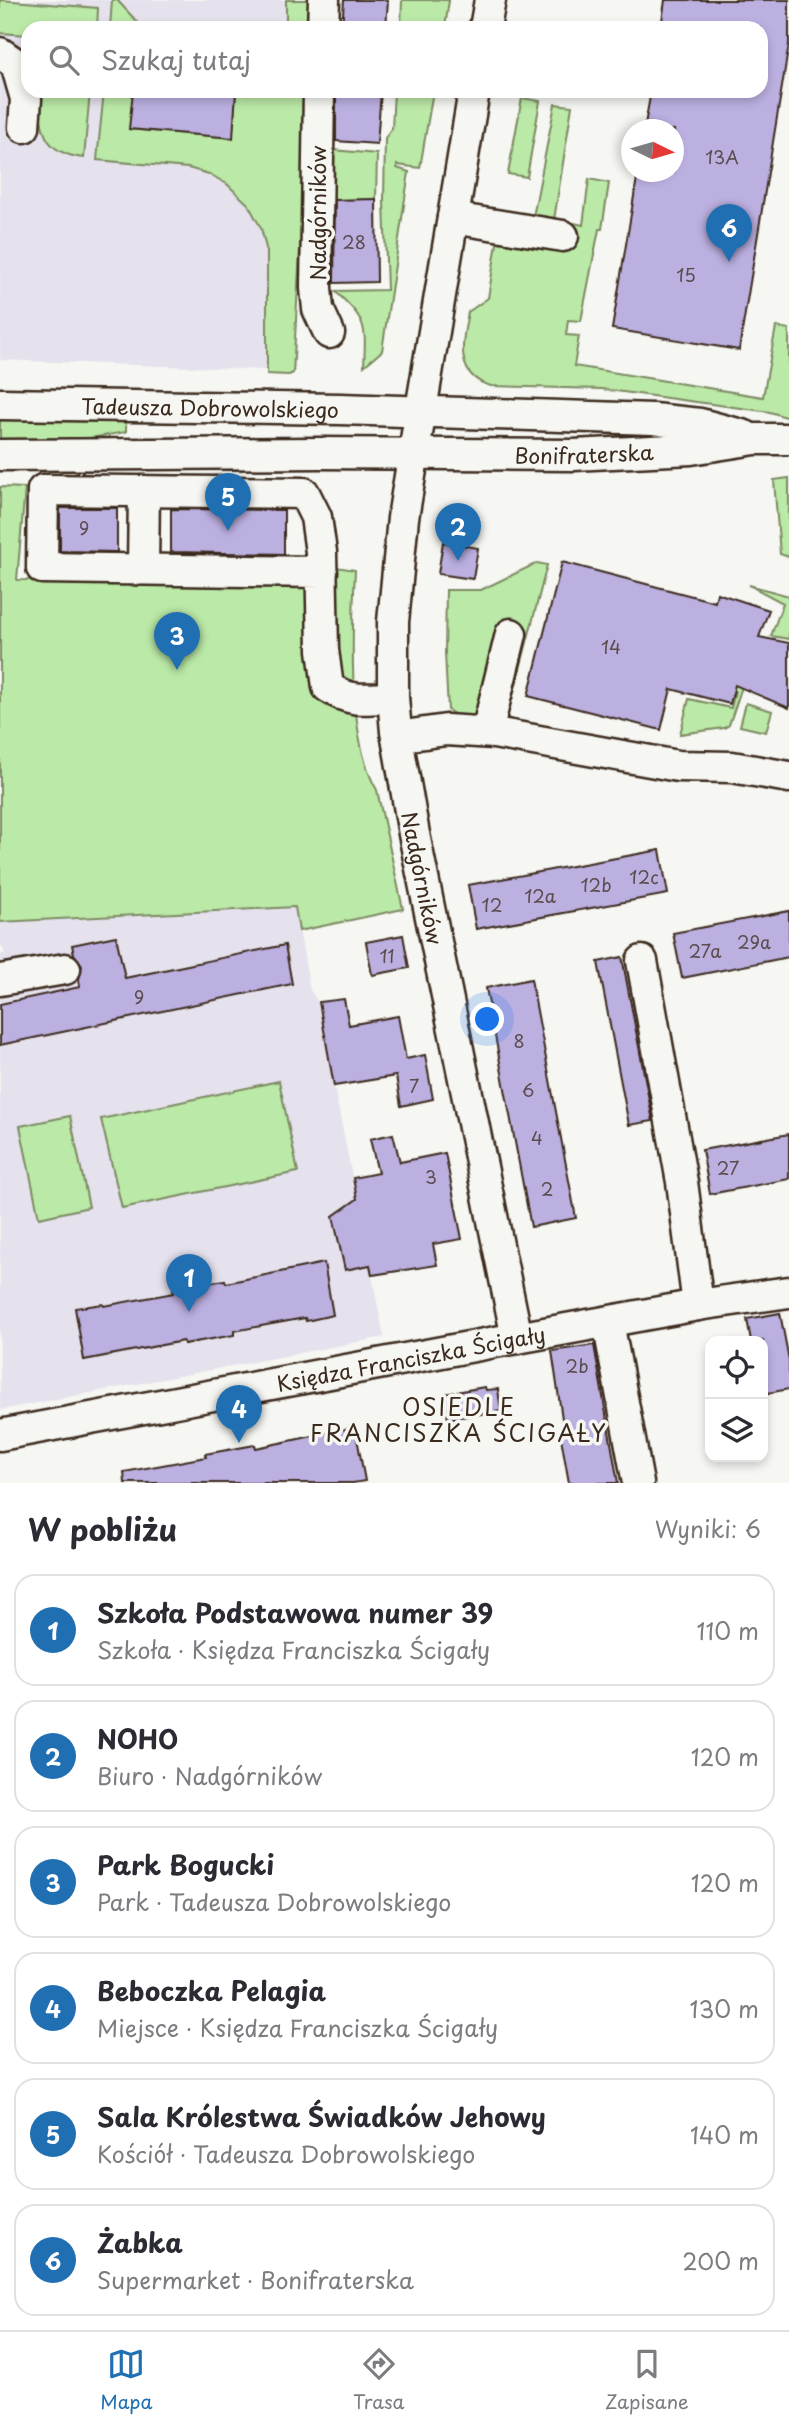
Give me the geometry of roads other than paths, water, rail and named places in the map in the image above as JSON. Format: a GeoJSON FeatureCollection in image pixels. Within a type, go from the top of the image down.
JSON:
{"type":"FeatureCollection","features":[{"type":"Feature","properties":{"kind":"street"},"geometry":{"type":"LineString","coordinates":[[323,21],[324,0]]}},
{"type":"Feature","properties":{"kind":"street"},"geometry":{"type":"LineString","coordinates":[[486,21],[489,0]]}},
{"type":"Feature","properties":{"kind":"street"},"geometry":{"type":"LineString","coordinates":[[0,53],[16,64],[21,82]]}},
{"type":"Feature","properties":{"kind":"street"},"geometry":{"type":"LineString","coordinates":[[24,127],[26,98]]}},
{"type":"Feature","properties":{"kind":"street","name":"Nadgórników"},"geometry":{"type":"LineString","coordinates":[[319,98],[316,288],[318,309],[329,333]]}},
{"type":"Feature","properties":{"kind":"street","name":"Nadgórników"},"geometry":{"type":"LineString","coordinates":[[473,98],[403,518],[393,622],[393,697],[397,737],[414,834],[517,1338]]}},
{"type":"Feature","properties":{"kind":"street"},"geometry":{"type":"LineString","coordinates":[[453,218],[564,236]]}},
{"type":"Feature","properties":{"kind":"street","name":"Tadeusza Dobrowolskiego"},"geometry":{"type":"LineString","coordinates":[[0,404],[246,397],[420,413]]}},
{"type":"Feature","properties":{"kind":"street","name":"Bonifraterska"},"geometry":{"type":"LineString","coordinates":[[420,413],[653,419],[700,424],[755,439]]}},
{"type":"Feature","properties":{"kind":"street","name":"Bonifraterska"},"geometry":{"type":"LineString","coordinates":[[413,455],[613,453],[691,449],[755,439],[789,439]]}},
{"type":"Feature","properties":{"kind":"street"},"geometry":{"type":"LineString","coordinates":[[0,455],[413,455]]}},
{"type":"Feature","properties":{"kind":"street"},"geometry":{"type":"LineString","coordinates":[[322,572],[42,568],[43,490],[304,493],[316,517],[321,552],[322,572],[323,650],[328,687],[342,697],[393,697]]}},
{"type":"Feature","properties":{"kind":"street"},"geometry":{"type":"LineString","coordinates":[[143,569],[144,491]]}},
{"type":"Feature","properties":{"kind":"street"},"geometry":{"type":"LineString","coordinates":[[487,732],[511,634]]}},
{"type":"Feature","properties":{"kind":"street"},"geometry":{"type":"LineString","coordinates":[[397,737],[446,730],[487,732],[678,766],[732,767],[789,777]]}},
{"type":"Feature","properties":{"kind":"street"},"geometry":{"type":"LineString","coordinates":[[642,961],[682,1182],[698,1305]]}},
{"type":"Feature","properties":{"kind":"street"},"geometry":{"type":"LineString","coordinates":[[0,980],[65,969]]}},
{"type":"Feature","properties":{"kind":"street","name":"Księdza Franciszka Ścigały"},"geometry":{"type":"LineString","coordinates":[[0,1435],[698,1305],[789,1292]]}},
{"type":"Feature","properties":{"kind":"street"},"geometry":{"type":"LineString","coordinates":[[608,1322],[638,1483]]}},
{"type":"Feature","properties":{"kind":"place","name":"Żabka"},"geometry":{"type":"Point","coordinates":[729,262]}},
{"type":"Feature","properties":{"kind":"place","name":"Sala Królestwa Świadków Jehowy"},"geometry":{"type":"Point","coordinates":[228,531]}},
{"type":"Feature","properties":{"kind":"place","name":"NOHO"},"geometry":{"type":"Point","coordinates":[458,561]}},
{"type":"Feature","properties":{"kind":"place","name":"Park Bogucki"},"geometry":{"type":"Point","coordinates":[177,670]}},
{"type":"Feature","properties":{"kind":"place","name":"Szkoła Podstawowa numer 39"},"geometry":{"type":"Point","coordinates":[189,1312]}},
{"type":"Feature","properties":{"kind":"place","name":"Beboczka Pelagia"},"geometry":{"type":"Point","coordinates":[239,1443]}},
{"type":"Feature","properties":{"kind":"district","name":"OSIEDLE FRANCISZKA ŚCIGAŁY"},"geometry":{"type":"Point","coordinates":[459,1419]}}]}
